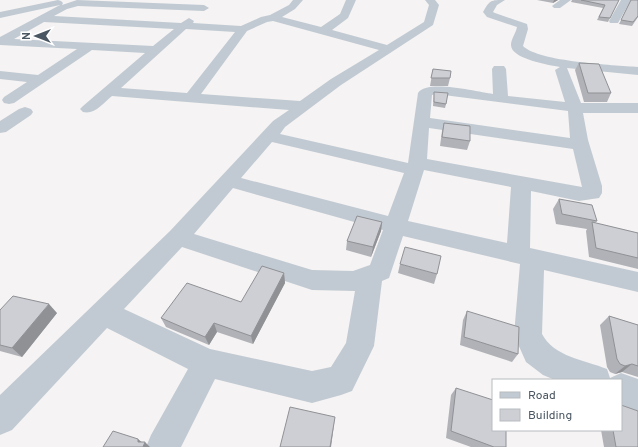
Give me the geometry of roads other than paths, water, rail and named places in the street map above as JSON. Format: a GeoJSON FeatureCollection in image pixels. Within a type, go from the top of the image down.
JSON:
{"type":"FeatureCollection","features":[{"type":"Feature","properties":{"kind":"street"},"geometry":{"type":"LineString","coordinates":[[154,6],[163,0]]}},
{"type":"Feature","properties":{"kind":"street"},"geometry":{"type":"LineString","coordinates":[[88,109],[213,0]]}},
{"type":"Feature","properties":{"kind":"street"},"geometry":{"type":"LineString","coordinates":[[273,18],[292,7],[298,0]]}},
{"type":"Feature","properties":{"kind":"street"},"geometry":{"type":"LineString","coordinates":[[324,31],[343,18],[349,10],[351,0]]}},
{"type":"Feature","properties":{"kind":"street"},"geometry":{"type":"LineString","coordinates":[[0,418],[178,237],[279,124],[336,82],[389,49],[428,22],[434,6],[430,0]]}},
{"type":"Feature","properties":{"kind":"street"},"geometry":{"type":"LineString","coordinates":[[500,0],[493,3],[488,12],[491,15],[523,26],[517,43],[518,49],[522,53],[532,57],[560,62],[638,72]]}},
{"type":"Feature","properties":{"kind":"street"},"geometry":{"type":"LineString","coordinates":[[557,6],[566,0]]}},
{"type":"Feature","properties":{"kind":"street"},"geometry":{"type":"LineString","coordinates":[[614,22],[626,0]]}},
{"type":"Feature","properties":{"kind":"street"},"geometry":{"type":"LineString","coordinates":[[65,2],[42,19],[0,42],[156,50]]}},
{"type":"Feature","properties":{"kind":"street"},"geometry":{"type":"LineString","coordinates":[[0,15],[65,2],[204,8]]}},
{"type":"Feature","properties":{"kind":"street"},"geometry":{"type":"LineString","coordinates":[[42,19],[243,29],[265,19],[273,18],[389,49]]}},
{"type":"Feature","properties":{"kind":"street"},"geometry":{"type":"LineString","coordinates":[[190,98],[243,29]]}},
{"type":"Feature","properties":{"kind":"street"},"geometry":{"type":"LineString","coordinates":[[9,100],[90,46]]}},
{"type":"Feature","properties":{"kind":"street"},"geometry":{"type":"LineString","coordinates":[[499,69],[501,99]]}},
{"type":"Feature","properties":{"kind":"street"},"geometry":{"type":"LineString","coordinates":[[268,136],[416,167],[521,183],[579,194],[592,193],[592,186],[580,145],[575,108],[562,70]]}},
{"type":"Feature","properties":{"kind":"street"},"geometry":{"type":"LineString","coordinates":[[0,76],[41,79]]}},
{"type":"Feature","properties":{"kind":"street"},"geometry":{"type":"LineString","coordinates":[[109,91],[302,106]]}},
{"type":"Feature","properties":{"kind":"street"},"geometry":{"type":"LineString","coordinates":[[178,237],[312,280],[354,281],[380,271],[416,167],[425,93],[429,91],[599,110],[638,108]]}},
{"type":"Feature","properties":{"kind":"street"},"geometry":{"type":"LineString","coordinates":[[0,128],[25,112]]}},
{"type":"Feature","properties":{"kind":"street"},"geometry":{"type":"LineString","coordinates":[[421,122],[580,145]]}},
{"type":"Feature","properties":{"kind":"street"},"geometry":{"type":"LineString","coordinates":[[228,181],[396,226],[638,282]]}},
{"type":"Feature","properties":{"kind":"street"},"geometry":{"type":"LineString","coordinates":[[521,183],[528,335],[536,352],[554,365],[593,379]]}},
{"type":"Feature","properties":{"kind":"street"},"geometry":{"type":"LineString","coordinates":[[104,313],[207,363],[312,387],[342,380],[360,346],[370,275]]}},
{"type":"Feature","properties":{"kind":"street"},"geometry":{"type":"LineString","coordinates":[[163,447],[207,363]]}},
{"type":"Feature","properties":{"kind":"street"},"geometry":{"type":"LineString","coordinates":[[622,389],[638,395]]}}]}
